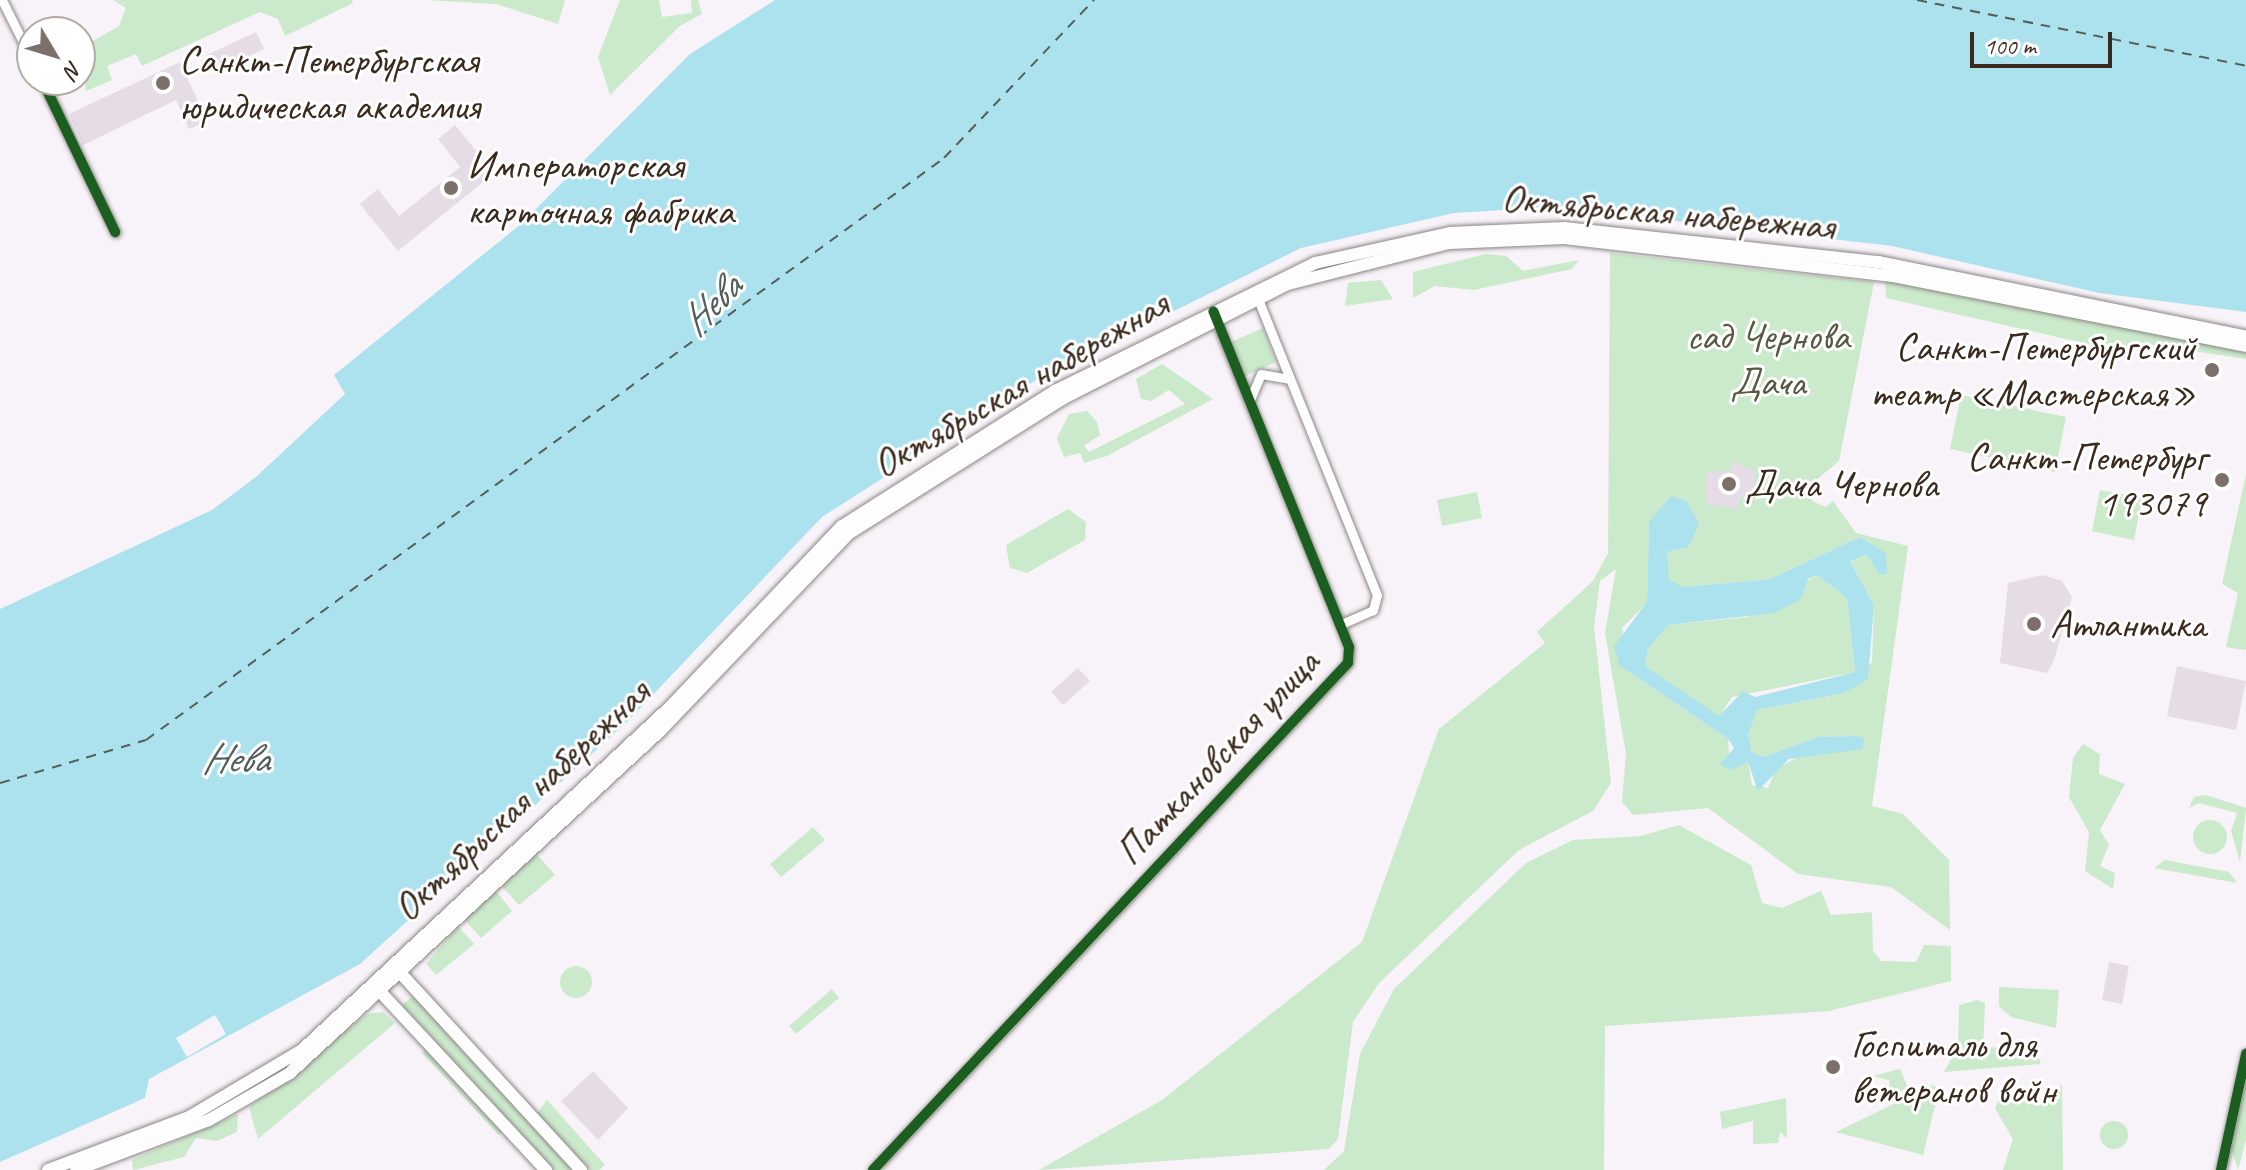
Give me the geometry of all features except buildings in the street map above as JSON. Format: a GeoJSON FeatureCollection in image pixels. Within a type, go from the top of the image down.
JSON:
{"type":"FeatureCollection","features":[{"type":"Feature","properties":{"kind":"main road","name":"Октябрьская набережная"},"geometry":{"type":"LineString","coordinates":[[76,1170],[209,1120],[271,1086],[395,966],[660,731],[833,546],[1011,429],[1215,316],[1338,255],[1527,227],[1879,262],[2246,337]]}},
{"type":"Feature","properties":{"kind":"main road","name":"Октябрьская набережная"},"geometry":{"type":"LineString","coordinates":[[1215,316],[1378,257],[1473,240],[1564,238],[1893,276],[2246,346]]}},
{"type":"Feature","properties":{"kind":"main road"},"geometry":{"type":"LineString","coordinates":[[395,966],[581,1170]]}},
{"type":"Feature","properties":{"kind":"main road","name":"Октябрьская набережная"},"geometry":{"type":"LineString","coordinates":[[48,1170],[236,1095],[302,1050],[375,986]]}},
{"type":"Feature","properties":{"kind":"main road"},"geometry":{"type":"LineString","coordinates":[[375,986],[546,1170]]}},
{"type":"Feature","properties":{"kind":"street"},"geometry":{"type":"LineString","coordinates":[[2,0],[16,28]]}},
{"type":"Feature","properties":{"kind":"street"},"geometry":{"type":"LineString","coordinates":[[50,96],[115,232]]}},
{"type":"Feature","properties":{"kind":"street","name":"Паткановская улица"},"geometry":{"type":"LineString","coordinates":[[1258,299],[1377,595],[1373,610],[1340,625]]}},
{"type":"Feature","properties":{"kind":"street","name":"Паткановская улица"},"geometry":{"type":"LineString","coordinates":[[873,1170],[1344,671],[1350,656],[1340,625],[1215,316]]}},
{"type":"Feature","properties":{"kind":"street"},"geometry":{"type":"LineString","coordinates":[[1249,402],[1261,374],[1290,381]]}},
{"type":"Feature","properties":{"kind":"street"},"geometry":{"type":"LineString","coordinates":[[2221,1170],[2246,1054]]}},
{"type":"Feature","properties":{"kind":"street"},"geometry":{"type":"LineString","coordinates":[[2224,1157],[2231,1170]]}},
{"type":"Feature","properties":{"kind":"green space"},"geometry":{"type":"Polygon","coordinates":[[[113,0],[352,0],[353,3],[285,36],[278,19],[260,12],[142,66],[136,54],[107,66],[112,80],[96,87],[96,39],[119,26],[126,8],[113,0]]]}},
{"type":"Feature","properties":{"kind":"green space"},"geometry":{"type":"Polygon","coordinates":[[[427,0],[565,0],[558,24],[496,4],[427,0]]]}},
{"type":"Feature","properties":{"kind":"green space"},"geometry":{"type":"Polygon","coordinates":[[[620,0],[659,0],[662,17],[692,13],[691,0],[698,0],[702,14],[680,26],[610,95],[598,57],[620,0]]]}},
{"type":"Feature","properties":{"kind":"green space","name":"сад Чернова Дача"},"geometry":{"type":"Polygon","coordinates":[[[1610,253],[1874,282],[1839,461],[1815,481],[1812,501],[1826,507],[1833,501],[1856,533],[1908,546],[1872,806],[1903,814],[1949,860],[1950,930],[1891,887],[1798,874],[1708,808],[1633,815],[1622,802],[1626,754],[1605,633],[1616,569],[1600,581],[1594,626],[1611,783],[1593,811],[1519,850],[1379,983],[1353,1022],[1338,1139],[1329,1149],[1039,1170],[1162,1100],[1362,942],[1439,729],[1545,643],[1537,632],[1593,581],[1608,553],[1610,253]],[[1686,501],[1649,522],[1647,603],[1622,628],[1632,674],[1728,739],[1730,770],[1748,761],[1752,785],[1768,788],[1776,769],[1806,753],[1863,748],[1857,736],[1818,737],[1763,757],[1752,752],[1748,736],[1757,710],[1844,693],[1872,662],[1874,605],[1850,561],[1868,555],[1887,574],[1860,537],[1770,579],[1684,587],[1669,581],[1665,564],[1667,552],[1688,547],[1686,501]]]}},
{"type":"Feature","properties":{"kind":"green space"},"geometry":{"type":"Polygon","coordinates":[[[1486,254],[1506,256],[1523,271],[1579,260],[1572,269],[1474,290],[1435,286],[1413,298],[1413,272],[1486,254]]]}},
{"type":"Feature","properties":{"kind":"green space"},"geometry":{"type":"Polygon","coordinates":[[[1885,279],[2246,351],[2246,359],[2146,344],[2123,352],[1886,298],[1885,279]]]}},
{"type":"Feature","properties":{"kind":"green space"},"geometry":{"type":"Polygon","coordinates":[[[1381,280],[1393,299],[1345,306],[1348,283],[1381,280]]]}},
{"type":"Feature","properties":{"kind":"green space"},"geometry":{"type":"Polygon","coordinates":[[[1263,328],[1276,362],[1245,376],[1231,342],[1263,328]]]}},
{"type":"Feature","properties":{"kind":"green space"},"geometry":{"type":"Polygon","coordinates":[[[1162,364],[1213,399],[1107,456],[1084,463],[1080,453],[1064,457],[1057,438],[1069,414],[1087,411],[1097,422],[1100,435],[1084,446],[1089,452],[1185,404],[1169,390],[1151,401],[1141,399],[1136,379],[1162,364]]]}},
{"type":"Feature","properties":{"kind":"green space"},"geometry":{"type":"Polygon","coordinates":[[[1961,395],[2066,417],[2055,472],[1950,449],[1961,395]]]}},
{"type":"Feature","properties":{"kind":"green space"},"geometry":{"type":"Polygon","coordinates":[[[2246,474],[2246,649],[2243,650],[2226,647],[2238,593],[2222,584],[2246,474]]]}},
{"type":"Feature","properties":{"kind":"green space"},"geometry":{"type":"Polygon","coordinates":[[[2100,490],[2142,498],[2134,540],[2092,531],[2100,490]]]}},
{"type":"Feature","properties":{"kind":"green space"},"geometry":{"type":"Polygon","coordinates":[[[1477,492],[1482,518],[1442,526],[1437,500],[1477,492]]]}},
{"type":"Feature","properties":{"kind":"green space"},"geometry":{"type":"Polygon","coordinates":[[[1068,509],[1086,522],[1085,540],[1027,573],[1010,568],[1006,545],[1068,509]]]}},
{"type":"Feature","properties":{"kind":"green space"},"geometry":{"type":"Polygon","coordinates":[[[1817,575],[1847,598],[1855,672],[1732,697],[1719,717],[1645,666],[1648,649],[1668,625],[1748,617],[1817,575]]]}},
{"type":"Feature","properties":{"kind":"green space"},"geometry":{"type":"Polygon","coordinates":[[[2083,744],[2100,754],[2099,774],[2125,784],[2100,830],[2109,845],[2100,866],[2115,873],[2113,889],[2085,871],[2089,832],[2069,797],[2073,758],[2083,744]]]}},
{"type":"Feature","properties":{"kind":"green space"},"geometry":{"type":"Polygon","coordinates":[[[2206,795],[2246,808],[2240,862],[2231,831],[2237,813],[2199,803],[2189,808],[2194,797],[2206,795]]]}},
{"type":"Feature","properties":{"kind":"green space"},"geometry":{"type":"Polygon","coordinates":[[[2210,820],[2222,825],[2227,837],[2222,849],[2210,854],[2198,849],[2193,837],[2198,825],[2210,820]]]}},
{"type":"Feature","properties":{"kind":"green space"},"geometry":{"type":"Polygon","coordinates":[[[1679,825],[1751,865],[1762,903],[1782,908],[1821,891],[1831,915],[1872,912],[1873,951],[1881,961],[1916,962],[1924,945],[1951,946],[1951,981],[1829,1011],[1605,1026],[1604,1170],[1324,1170],[1344,1151],[1360,1054],[1394,989],[1526,863],[1573,840],[1641,836],[1679,825]]]}},
{"type":"Feature","properties":{"kind":"green space"},"geometry":{"type":"Polygon","coordinates":[[[813,827],[825,840],[781,877],[770,864],[813,827]]]}},
{"type":"Feature","properties":{"kind":"green space"},"geometry":{"type":"Polygon","coordinates":[[[535,852],[555,875],[519,905],[501,885],[535,852]]]}},
{"type":"Feature","properties":{"kind":"green space"},"geometry":{"type":"Polygon","coordinates":[[[2165,860],[2229,872],[2237,883],[2154,868],[2165,860]]]}},
{"type":"Feature","properties":{"kind":"green space"},"geometry":{"type":"Polygon","coordinates":[[[495,890],[512,911],[481,938],[464,919],[495,890]]]}},
{"type":"Feature","properties":{"kind":"green space"},"geometry":{"type":"Polygon","coordinates":[[[458,926],[474,944],[436,975],[426,964],[458,926]]]}},
{"type":"Feature","properties":{"kind":"green space"},"geometry":{"type":"Polygon","coordinates":[[[576,966],[587,971],[592,982],[587,993],[576,998],[565,993],[560,982],[565,971],[576,966]]]}},
{"type":"Feature","properties":{"kind":"green space"},"geometry":{"type":"Polygon","coordinates":[[[1999,987],[2059,990],[2056,1028],[2011,1017],[1999,1006],[1999,987]]]}},
{"type":"Feature","properties":{"kind":"green space"},"geometry":{"type":"Polygon","coordinates":[[[832,989],[839,998],[796,1034],[789,1026],[832,989]]]}},
{"type":"Feature","properties":{"kind":"green space"},"geometry":{"type":"Polygon","coordinates":[[[414,995],[574,1170],[554,1170],[402,1005],[414,995]]]}},
{"type":"Feature","properties":{"kind":"green space"},"geometry":{"type":"Polygon","coordinates":[[[1977,1000],[1985,1003],[1983,1048],[2034,1046],[2041,1064],[1944,1072],[1958,1046],[1959,1005],[1977,1000]]]}},
{"type":"Feature","properties":{"kind":"green space"},"geometry":{"type":"Polygon","coordinates":[[[383,1012],[395,1023],[258,1139],[249,1107],[367,1014],[383,1012]]]}},
{"type":"Feature","properties":{"kind":"green space"},"geometry":{"type":"Polygon","coordinates":[[[426,1049],[502,1131],[499,1135],[422,1053],[426,1049]]]}},
{"type":"Feature","properties":{"kind":"green space"},"geometry":{"type":"Polygon","coordinates":[[[1900,1069],[1908,1088],[1891,1096],[1889,1080],[1873,1076],[1861,1101],[1861,1079],[1900,1069]]]}},
{"type":"Feature","properties":{"kind":"green space"},"geometry":{"type":"Polygon","coordinates":[[[2246,1082],[2246,1139],[2238,1170],[2231,1149],[2246,1082]]]}},
{"type":"Feature","properties":{"kind":"green space"},"geometry":{"type":"Polygon","coordinates":[[[2062,1083],[2063,1170],[2003,1170],[2013,1139],[1995,1108],[2002,1093],[2024,1093],[2037,1106],[2055,1099],[2062,1083]]]}},
{"type":"Feature","properties":{"kind":"green space"},"geometry":{"type":"Polygon","coordinates":[[[1933,1085],[1939,1089],[1923,1155],[1836,1132],[1933,1085]]]}},
{"type":"Feature","properties":{"kind":"green space"},"geometry":{"type":"Polygon","coordinates":[[[1786,1098],[1787,1138],[1780,1132],[1778,1143],[1753,1144],[1753,1121],[1722,1129],[1720,1112],[1786,1098]]]}},
{"type":"Feature","properties":{"kind":"green space"},"geometry":{"type":"Polygon","coordinates":[[[547,1100],[605,1165],[599,1170],[590,1170],[537,1113],[547,1100]]]}},
{"type":"Feature","properties":{"kind":"green space"},"geometry":{"type":"Polygon","coordinates":[[[238,1114],[237,1132],[217,1141],[196,1138],[184,1157],[133,1170],[132,1160],[238,1114]]]}},
{"type":"Feature","properties":{"kind":"green space"},"geometry":{"type":"Polygon","coordinates":[[[2114,1121],[2124,1125],[2128,1135],[2124,1145],[2114,1149],[2104,1145],[2100,1135],[2104,1125],[2114,1121]]]}},
{"type":"Feature","properties":{"kind":"water","name":"Нева"},"geometry":{"type":"Polygon","coordinates":[[[775,0],[2246,0],[2246,312],[2099,293],[1892,246],[1555,207],[1454,213],[1301,248],[1039,378],[822,517],[627,722],[360,964],[149,1079],[145,1098],[0,1162],[0,609],[212,510],[257,476],[345,394],[334,375],[521,224],[690,54],[775,0]]]}},
{"type":"Feature","properties":{"kind":"water"},"geometry":{"type":"Polygon","coordinates":[[[1671,496],[1686,501],[1699,524],[1688,547],[1667,552],[1669,580],[1684,587],[1770,579],[1860,537],[1886,553],[1887,574],[1879,574],[1867,555],[1850,561],[1874,605],[1868,679],[1844,693],[1757,710],[1748,736],[1752,752],[1763,757],[1818,737],[1857,736],[1864,738],[1863,749],[1789,759],[1758,791],[1748,762],[1730,770],[1720,764],[1734,748],[1728,739],[1619,665],[1614,646],[1647,602],[1649,522],[1671,496]],[[1817,575],[1808,579],[1801,599],[1774,613],[1668,625],[1648,649],[1645,666],[1719,716],[1743,691],[1755,697],[1855,672],[1847,598],[1817,575]]]}},
{"type":"Feature","properties":{"kind":"pier"},"geometry":{"type":"Polygon","coordinates":[[[215,1015],[226,1034],[187,1057],[176,1038],[215,1015]]]}},
{"type":"Feature","properties":{"kind":"ferry route"},"geometry":{"type":"LineString","coordinates":[[0,783],[146,740],[944,158],[1094,0]]}},
{"type":"Feature","properties":{"kind":"ferry route"},"geometry":{"type":"LineString","coordinates":[[1917,0],[2246,66]]}},
{"type":"Feature","properties":{"kind":"cycle path"},"geometry":{"type":"LineString","coordinates":[[50,96],[115,232]]}},
{"type":"Feature","properties":{"kind":"cycle path"},"geometry":{"type":"LineString","coordinates":[[873,1170],[1348,663],[1349,647],[1213,311]]}},
{"type":"Feature","properties":{"kind":"cycle path"},"geometry":{"type":"LineString","coordinates":[[2221,1170],[2246,1054]]}},
{"type":"Feature","properties":{"kind":"place","name":"Санкт-Петербургская юридическая академия"},"geometry":{"type":"Point","coordinates":[163,83]}},
{"type":"Feature","properties":{"kind":"place","name":"Императорская карточная фабрика"},"geometry":{"type":"Point","coordinates":[451,188]}},
{"type":"Feature","properties":{"kind":"place","name":"Санкт-Петербургский театр «Мастерская»"},"geometry":{"type":"Point","coordinates":[2212,370]}},
{"type":"Feature","properties":{"kind":"place","name":"Санкт-Петербург 193079"},"geometry":{"type":"Point","coordinates":[2222,480]}},
{"type":"Feature","properties":{"kind":"place","name":"Дача Чернова"},"geometry":{"type":"Point","coordinates":[1729,484]}},
{"type":"Feature","properties":{"kind":"place","name":"Атлантика"},"geometry":{"type":"Point","coordinates":[2034,624]}},
{"type":"Feature","properties":{"kind":"place","name":"Госпиталь для ветеранов войн"},"geometry":{"type":"Point","coordinates":[1833,1067]}}]}
